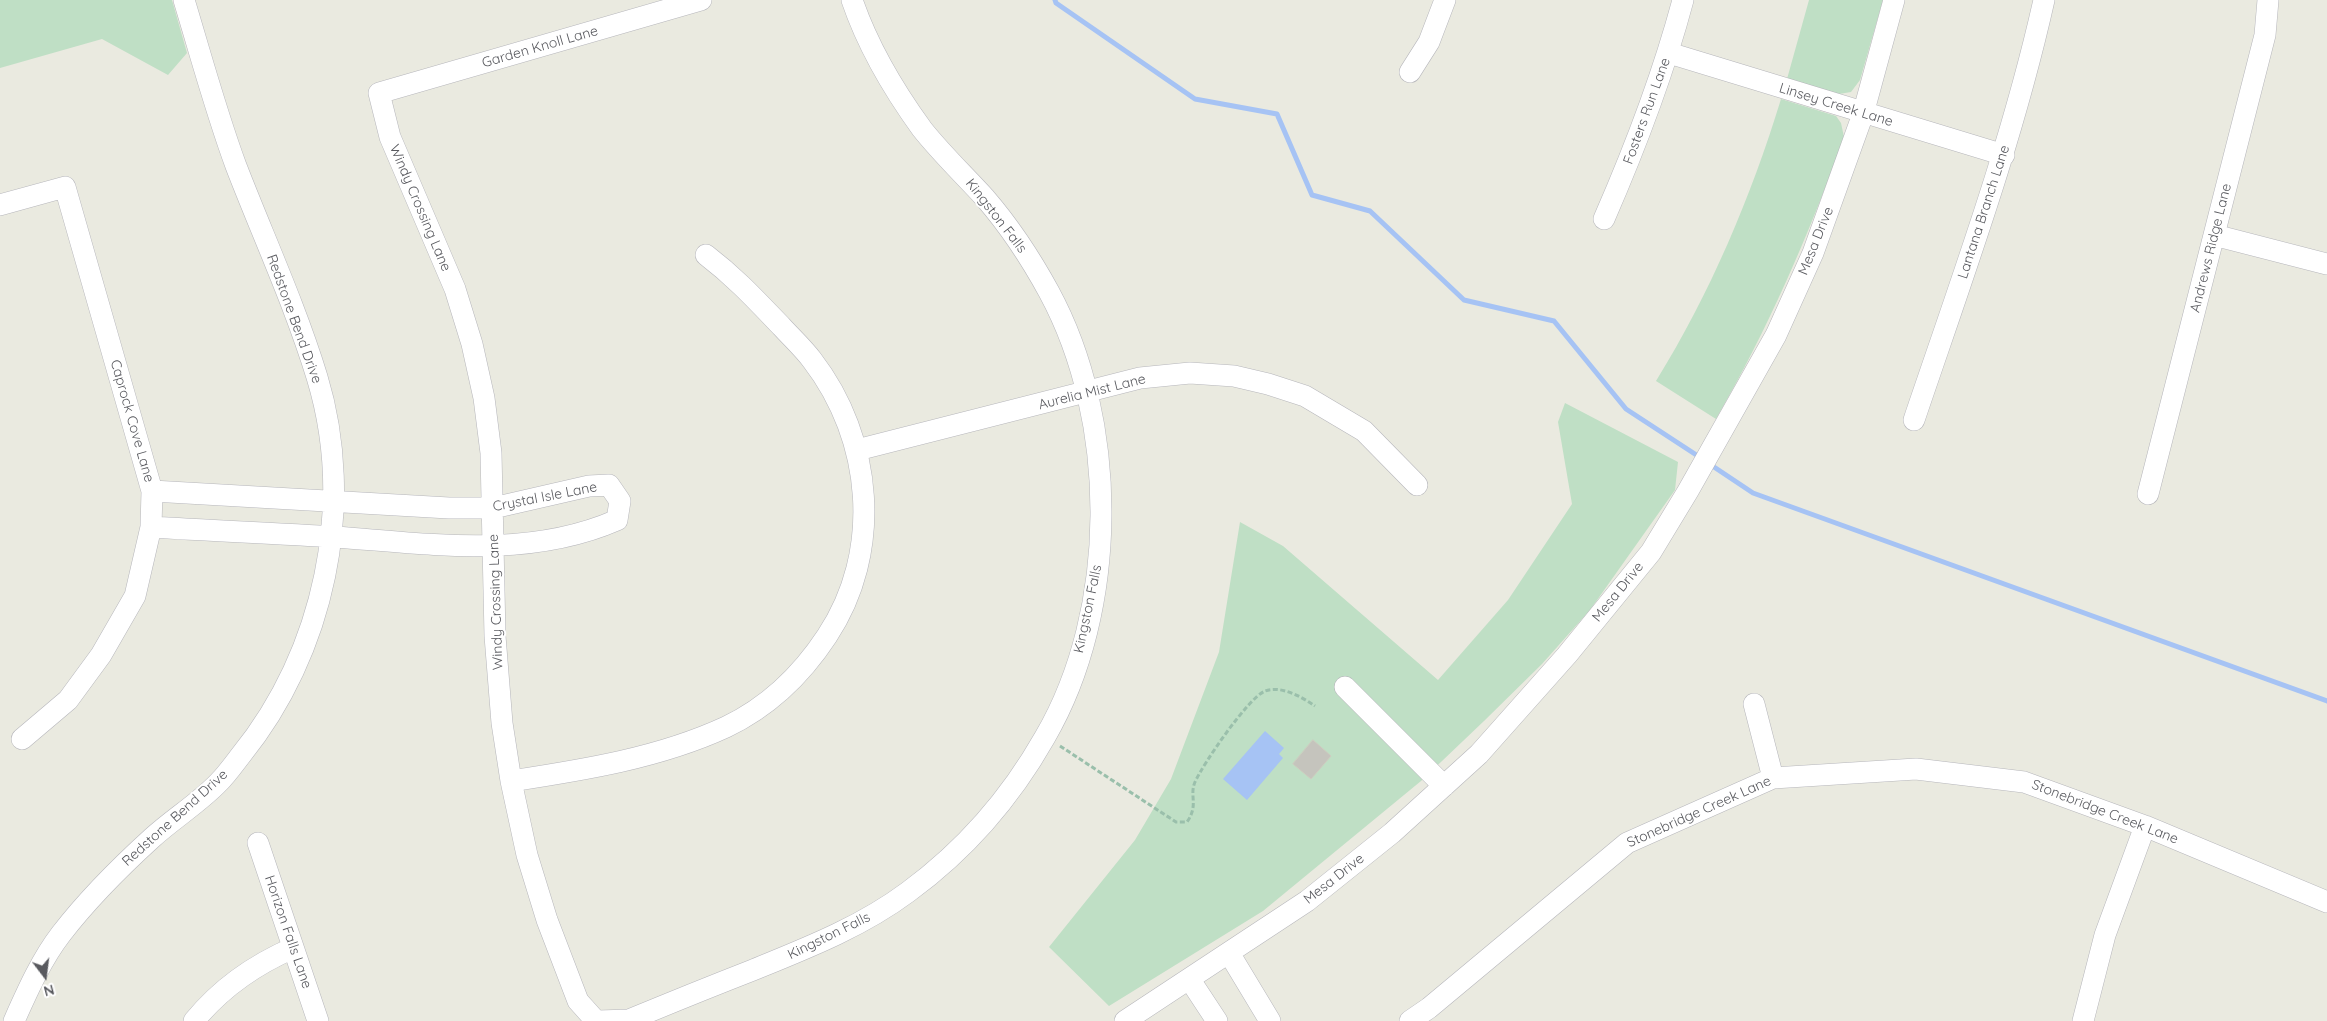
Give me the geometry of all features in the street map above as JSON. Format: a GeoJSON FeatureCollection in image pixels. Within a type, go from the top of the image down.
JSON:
{"type":"FeatureCollection","features":[{"type":"Feature","properties":{"kind":"street","name":"Redstone Bend Drive"},"geometry":{"type":"LineString","coordinates":[[14,1021],[28,990],[59,937],[98,889],[154,836],[220,782],[261,731],[290,681],[310,631],[332,537],[333,501],[328,430],[318,380],[235,164],[214,102],[184,0]]}},
{"type":"Feature","properties":{"kind":"street","name":"Garden Knoll Lane"},"geometry":{"type":"LineString","coordinates":[[379,93],[701,0]]}},
{"type":"Feature","properties":{"kind":"street","name":"Kingston Falls"},"geometry":{"type":"LineString","coordinates":[[598,1021],[628,1020],[810,947],[862,922],[907,893],[947,861],[986,821],[1046,737],[1068,689],[1084,640],[1096,587],[1101,546],[1102,493],[1098,448],[1086,392],[1073,346],[1051,295],[1020,243],[988,202],[925,132],[886,78],[859,21],[852,0]]}},
{"type":"Feature","properties":{"kind":"street"},"geometry":{"type":"LineString","coordinates":[[1410,72],[1429,42],[1445,0]]}},
{"type":"Feature","properties":{"kind":"street","name":"Fosters Run Lane"},"geometry":{"type":"LineString","coordinates":[[1604,219],[1635,146],[1669,53],[1683,0]]}},
{"type":"Feature","properties":{"kind":"street","name":"Mesa Drive"},"geometry":{"type":"LineString","coordinates":[[1125,1021],[1190,980],[1307,901],[1392,833],[1480,754],[1567,655],[1651,552],[1728,422],[1776,334],[1813,253],[1863,114],[1894,0]]}},
{"type":"Feature","properties":{"kind":"street","name":"Lantana Branch Lane"},"geometry":{"type":"LineString","coordinates":[[1914,420],[2004,155],[2029,69],[2044,0]]}},
{"type":"Feature","properties":{"kind":"street","name":"Andrews Ridge Lane"},"geometry":{"type":"LineString","coordinates":[[2148,494],[2265,35],[2268,0]]}},
{"type":"Feature","properties":{"kind":"street","name":"Linsey Creek Lane"},"geometry":{"type":"LineString","coordinates":[[1669,53],[1863,114],[2004,155]]}},
{"type":"Feature","properties":{"kind":"street","name":"Windy Crossing Lane"},"geometry":{"type":"LineString","coordinates":[[379,93],[390,137],[455,289],[472,344],[484,398],[491,453],[495,636],[502,722],[511,782],[527,854],[546,920],[578,1002],[598,1021]]}},
{"type":"Feature","properties":{"kind":"street","name":"Caprock Cove Lane"},"geometry":{"type":"LineString","coordinates":[[0,205],[65,186],[152,491],[151,527],[135,596],[101,655],[68,700],[22,738]]}},
{"type":"Feature","properties":{"kind":"street"},"geometry":{"type":"LineString","coordinates":[[2214,235],[2327,264]]}},
{"type":"Feature","properties":{"kind":"street"},"geometry":{"type":"LineString","coordinates":[[511,782],[582,770],[664,750],[727,726],[775,696],[811,661],[842,615],[859,567],[865,522],[863,482],[857,450],[844,415],[812,360],[738,279],[706,255]]}},
{"type":"Feature","properties":{"kind":"street","name":"Aurelia Mist Lane"},"geometry":{"type":"LineString","coordinates":[[857,450],[1140,378],[1190,373],[1234,376],[1268,384],[1305,396],[1364,432],[1417,486]]}},
{"type":"Feature","properties":{"kind":"street","name":"Crystal Isle Lane"},"geometry":{"type":"LineString","coordinates":[[151,527],[450,545],[532,544],[588,532],[617,520],[620,501],[609,485],[589,486],[493,508],[152,491]]}},
{"type":"Feature","properties":{"kind":"street"},"geometry":{"type":"LineString","coordinates":[[1345,687],[1444,786]]}},
{"type":"Feature","properties":{"kind":"street"},"geometry":{"type":"LineString","coordinates":[[1754,704],[1773,778]]}},
{"type":"Feature","properties":{"kind":"street","name":"Stonebridge Creek Lane"},"geometry":{"type":"LineString","coordinates":[[1410,1021],[1434,1014],[1627,843],[1773,778],[1916,769],[2024,782],[2145,826],[2327,902]]}},
{"type":"Feature","properties":{"kind":"street"},"geometry":{"type":"LineString","coordinates":[[2084,1021],[2105,935],[2145,826]]}},
{"type":"Feature","properties":{"kind":"street","name":"Horizon Falls Lane"},"geometry":{"type":"LineString","coordinates":[[258,843],[318,1021]]}},
{"type":"Feature","properties":{"kind":"street"},"geometry":{"type":"LineString","coordinates":[[194,1021],[208,1003],[235,981],[263,961],[293,948]]}},
{"type":"Feature","properties":{"kind":"street"},"geometry":{"type":"LineString","coordinates":[[1229,953],[1270,1021]]}},
{"type":"Feature","properties":{"kind":"street"},"geometry":{"type":"LineString","coordinates":[[1190,980],[1217,1021]]}},
{"type":"Feature","properties":{"kind":"path"},"geometry":{"type":"LineString","coordinates":[[1046,737],[1176,822],[1188,822],[1194,812],[1194,784],[1200,770],[1250,702],[1266,691],[1283,691],[1298,695],[1315,706]]}},
{"type":"Feature","properties":{"kind":"green space"},"geometry":{"type":"Polygon","coordinates":[[[0,0],[172,0],[187,53],[168,75],[102,39],[0,68],[0,0]]]}},
{"type":"Feature","properties":{"kind":"green space"},"geometry":{"type":"Polygon","coordinates":[[[1809,0],[1883,0],[1860,80],[1851,92],[1839,94],[1787,79],[1809,0]]]}},
{"type":"Feature","properties":{"kind":"green space"},"geometry":{"type":"Polygon","coordinates":[[[1781,99],[1836,116],[1841,123],[1844,137],[1802,246],[1753,351],[1716,419],[1656,381],[1694,314],[1728,244],[1743,208],[1781,99]]]}},
{"type":"Feature","properties":{"kind":"green space"},"geometry":{"type":"Polygon","coordinates":[[[1565,403],[1678,462],[1675,490],[1590,610],[1542,664],[1421,781],[1263,911],[1109,1006],[1049,947],[1135,840],[1171,779],[1219,652],[1240,522],[1283,546],[1438,680],[1508,600],[1572,504],[1558,422],[1565,403]]]}},
{"type":"Feature","properties":{"kind":"water"},"geometry":{"type":"Polygon","coordinates":[[[1265,731],[1284,748],[1279,754],[1283,758],[1247,800],[1223,779],[1265,731]]]}},
{"type":"Feature","properties":{"kind":"building"},"geometry":{"type":"Polygon","coordinates":[[[1313,740],[1331,756],[1311,779],[1293,764],[1313,740]]]}},
{"type":"Feature","properties":{"kind":"waterway"},"geometry":{"type":"LineString","coordinates":[[1055,0],[1056,3],[1195,99],[1277,114],[1312,195],[1370,211],[1464,300],[1554,321],[1626,409],[1701,458]]}},
{"type":"Feature","properties":{"kind":"waterway"},"geometry":{"type":"LineString","coordinates":[[1708,463],[1753,493],[2327,701]]}}]}
